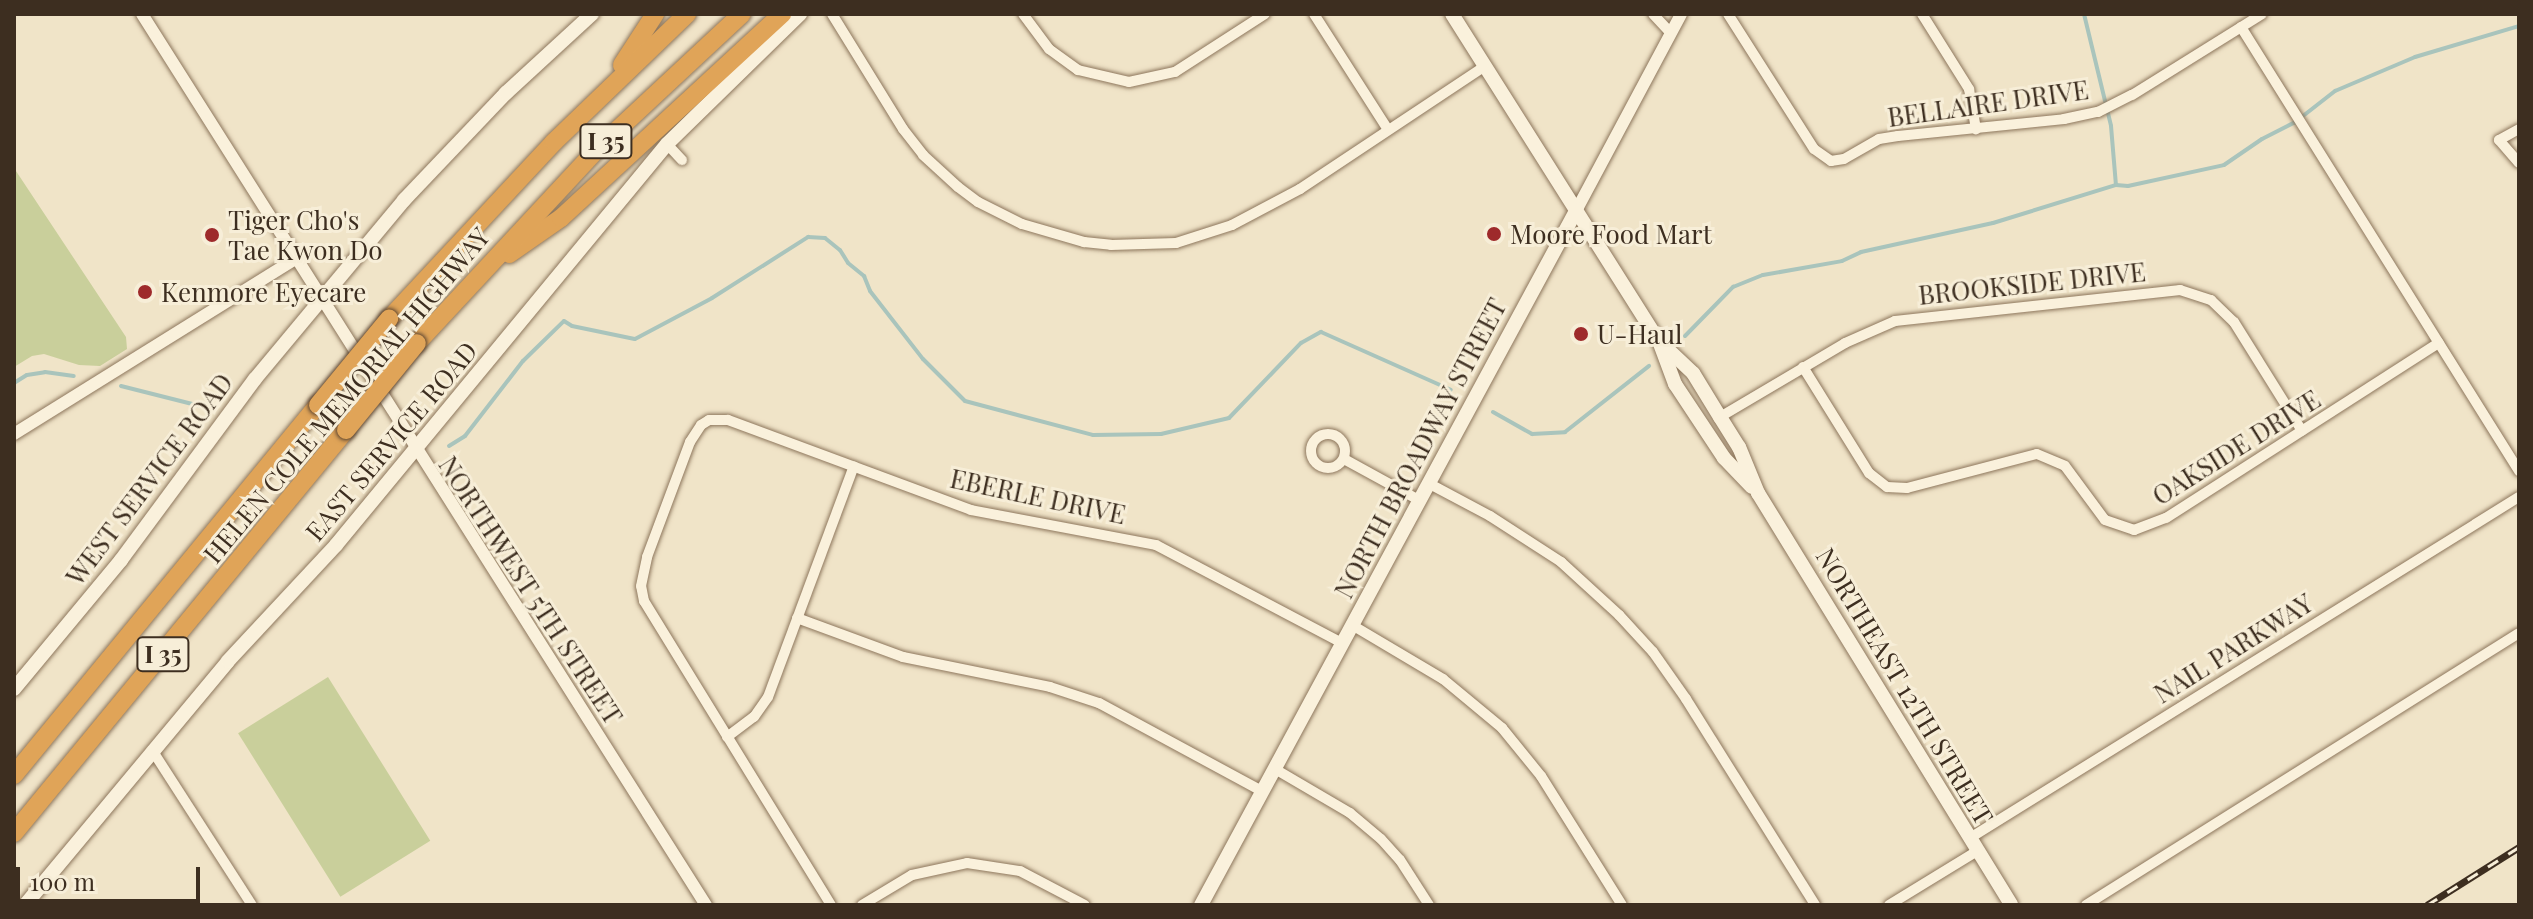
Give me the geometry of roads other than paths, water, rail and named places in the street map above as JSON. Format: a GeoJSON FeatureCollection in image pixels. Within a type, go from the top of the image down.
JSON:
{"type":"FeatureCollection","features":[{"type":"Feature","properties":{"kind":"highway"},"geometry":{"type":"LineString","coordinates":[[613,81],[655,14]]}},
{"type":"Feature","properties":{"kind":"highway","name":"HELEN COLE MEMORIAL HIGHWAY"},"geometry":{"type":"LineString","coordinates":[[14,775],[389,319],[490,207],[613,81],[687,14]]}},
{"type":"Feature","properties":{"kind":"highway","name":"HELEN COLE MEMORIAL HIGHWAY"},"geometry":{"type":"LineString","coordinates":[[14,833],[417,343],[597,149],[742,14]]}},
{"type":"Feature","properties":{"kind":"highway"},"geometry":{"type":"LineString","coordinates":[[477,276],[561,218],[782,14]]}},
{"type":"Feature","properties":{"kind":"main road","name":"WEST SERVICE ROAD"},"geometry":{"type":"LineString","coordinates":[[14,689],[121,560],[255,379],[323,298],[457,143],[592,14]]}},
{"type":"Feature","properties":{"kind":"main road","name":"EAST SERVICE ROAD"},"geometry":{"type":"LineString","coordinates":[[25,905],[228,661],[336,545],[667,144],[800,14]]}},
{"type":"Feature","properties":{"kind":"main road"},"geometry":{"type":"LineString","coordinates":[[1452,14],[1659,341]]}},
{"type":"Feature","properties":{"kind":"main road","name":"NORTH BROADWAY STREET"},"geometry":{"type":"LineString","coordinates":[[1201,905],[1576,211]]}},
{"type":"Feature","properties":{"kind":"main road","name":"NORTHEAST 12TH STREET"},"geometry":{"type":"LineString","coordinates":[[1659,341],[1693,373],[1739,447],[1758,493],[2011,905]]}},
{"type":"Feature","properties":{"kind":"main road","name":"NORTHEAST 12TH STREET"},"geometry":{"type":"LineString","coordinates":[[1659,341],[1675,384],[1724,458],[1758,493]]}},
{"type":"Feature","properties":{"kind":"main road"},"geometry":{"type":"LineString","coordinates":[[1707,432],[1720,417]]}},
{"type":"Feature","properties":{"kind":"street","name":"NORTHWEST 5TH STREET"},"geometry":{"type":"LineString","coordinates":[[142,14],[706,905]]}},
{"type":"Feature","properties":{"kind":"street"},"geometry":{"type":"LineString","coordinates":[[832,14],[903,129],[936,169],[978,202],[999,214],[1051,235],[1084,242],[1176,243],[1232,225],[1300,189],[1387,128],[1485,66]]}},
{"type":"Feature","properties":{"kind":"street"},"geometry":{"type":"LineString","coordinates":[[1023,14],[1049,49],[1078,70],[1095,77],[1129,82],[1175,72],[1265,14]]}},
{"type":"Feature","properties":{"kind":"street"},"geometry":{"type":"LineString","coordinates":[[1314,14],[1387,128]]}},
{"type":"Feature","properties":{"kind":"street"},"geometry":{"type":"LineString","coordinates":[[1653,14],[1671,33]]}},
{"type":"Feature","properties":{"kind":"street","name":"NORTH BROADWAY STREET"},"geometry":{"type":"LineString","coordinates":[[1576,211],[1681,14]]}},
{"type":"Feature","properties":{"kind":"street","name":"BELLAIRE DRIVE"},"geometry":{"type":"LineString","coordinates":[[1728,14],[1814,149],[1825,159],[1844,159],[1879,139],[2098,112],[2124,100],[2262,14]]}},
{"type":"Feature","properties":{"kind":"street"},"geometry":{"type":"LineString","coordinates":[[1922,14],[1969,89],[1976,129]]}},
{"type":"Feature","properties":{"kind":"street"},"geometry":{"type":"LineString","coordinates":[[2241,27],[2519,471]]}},
{"type":"Feature","properties":{"kind":"street"},"geometry":{"type":"LineString","coordinates":[[2519,129],[2499,140],[2519,163]]}},
{"type":"Feature","properties":{"kind":"street"},"geometry":{"type":"LineString","coordinates":[[667,144],[682,160]]}},
{"type":"Feature","properties":{"kind":"street"},"geometry":{"type":"LineString","coordinates":[[14,434],[297,258]]}},
{"type":"Feature","properties":{"kind":"street","name":"BROOKSIDE DRIVE"},"geometry":{"type":"LineString","coordinates":[[1720,417],[1864,334],[1908,318],[2180,290],[2211,300],[2234,322],[2302,431]]}},
{"type":"Feature","properties":{"kind":"street","name":"OAKSIDE DRIVE"},"geometry":{"type":"LineString","coordinates":[[1803,367],[1869,473],[1887,487],[1907,488],[2037,454],[2065,466],[2098,514],[2124,529],[2151,526],[2439,343]]}},
{"type":"Feature","properties":{"kind":"street","name":"EBERLE DRIVE"},"geometry":{"type":"LineString","coordinates":[[727,737],[649,612],[641,586],[647,557],[690,442],[701,425],[713,419],[738,423],[971,510],[1156,545],[1342,643]]}},
{"type":"Feature","properties":{"kind":"street"},"geometry":{"type":"LineString","coordinates":[[1344,459],[1419,500]]}},
{"type":"Feature","properties":{"kind":"street"},"geometry":{"type":"LineString","coordinates":[[831,905],[727,737],[762,709],[854,466]]}},
{"type":"Feature","properties":{"kind":"street"},"geometry":{"type":"LineString","coordinates":[[1428,483],[1490,516],[1561,562],[1619,615],[1653,652],[1686,699],[1815,905]]}},
{"type":"Feature","properties":{"kind":"street","name":"NAIL PARKWAY"},"geometry":{"type":"LineString","coordinates":[[1889,905],[1974,845],[2519,497]]}},
{"type":"Feature","properties":{"kind":"street"},"geometry":{"type":"LineString","coordinates":[[797,618],[903,657],[1050,687],[1099,703],[1262,791]]}},
{"type":"Feature","properties":{"kind":"street"},"geometry":{"type":"LineString","coordinates":[[1352,625],[1443,679],[1502,728],[1550,789],[1622,905]]}},
{"type":"Feature","properties":{"kind":"street"},"geometry":{"type":"LineString","coordinates":[[2086,905],[2519,633]]}},
{"type":"Feature","properties":{"kind":"street"},"geometry":{"type":"LineString","coordinates":[[152,750],[252,905]]}},
{"type":"Feature","properties":{"kind":"street"},"geometry":{"type":"LineString","coordinates":[[1275,769],[1350,813],[1381,839],[1400,860],[1429,905]]}},
{"type":"Feature","properties":{"kind":"street"},"geometry":{"type":"LineString","coordinates":[[862,905],[912,875],[967,863],[1020,871],[1085,905]]}},
{"type":"Feature","properties":{"kind":"waterway"},"geometry":{"type":"LineString","coordinates":[[2084,14],[2111,126],[2116,185]]}},
{"type":"Feature","properties":{"kind":"waterway"},"geometry":{"type":"LineString","coordinates":[[1685,336],[1733,287],[1763,275],[1842,261],[1861,252],[1993,223],[2116,185],[2128,186],[2224,165],[2262,139],[2294,123],[2335,91],[2415,57],[2519,26]]}},
{"type":"Feature","properties":{"kind":"waterway"},"geometry":{"type":"LineString","coordinates":[[449,446],[465,436],[523,361],[564,321],[572,326],[635,339],[712,298],[808,237],[825,238],[840,250],[848,263],[864,276],[870,291],[923,359],[965,401],[1093,435],[1161,434],[1229,418],[1301,343],[1321,332],[1451,390]]}},
{"type":"Feature","properties":{"kind":"waterway"},"geometry":{"type":"LineString","coordinates":[[1493,412],[1532,434],[1565,432],[1649,366]]}},
{"type":"Feature","properties":{"kind":"waterway"},"geometry":{"type":"LineString","coordinates":[[14,383],[27,375],[45,372],[74,376]]}},
{"type":"Feature","properties":{"kind":"waterway"},"geometry":{"type":"LineString","coordinates":[[121,386],[212,409]]}},
{"type":"Feature","properties":{"kind":"railway"},"geometry":{"type":"LineString","coordinates":[[2427,905],[2519,847]]}},
{"type":"Feature","properties":{"kind":"place","name":"Moore Food Mart"},"geometry":{"type":"Point","coordinates":[1494,234]}},
{"type":"Feature","properties":{"kind":"place","name":"Tiger Cho's Tae Kwon Do"},"geometry":{"type":"Point","coordinates":[212,235]}},
{"type":"Feature","properties":{"kind":"place","name":"Kenmore Eyecare"},"geometry":{"type":"Point","coordinates":[145,292]}},
{"type":"Feature","properties":{"kind":"place","name":"U-Haul"},"geometry":{"type":"Point","coordinates":[1581,334]}}]}
